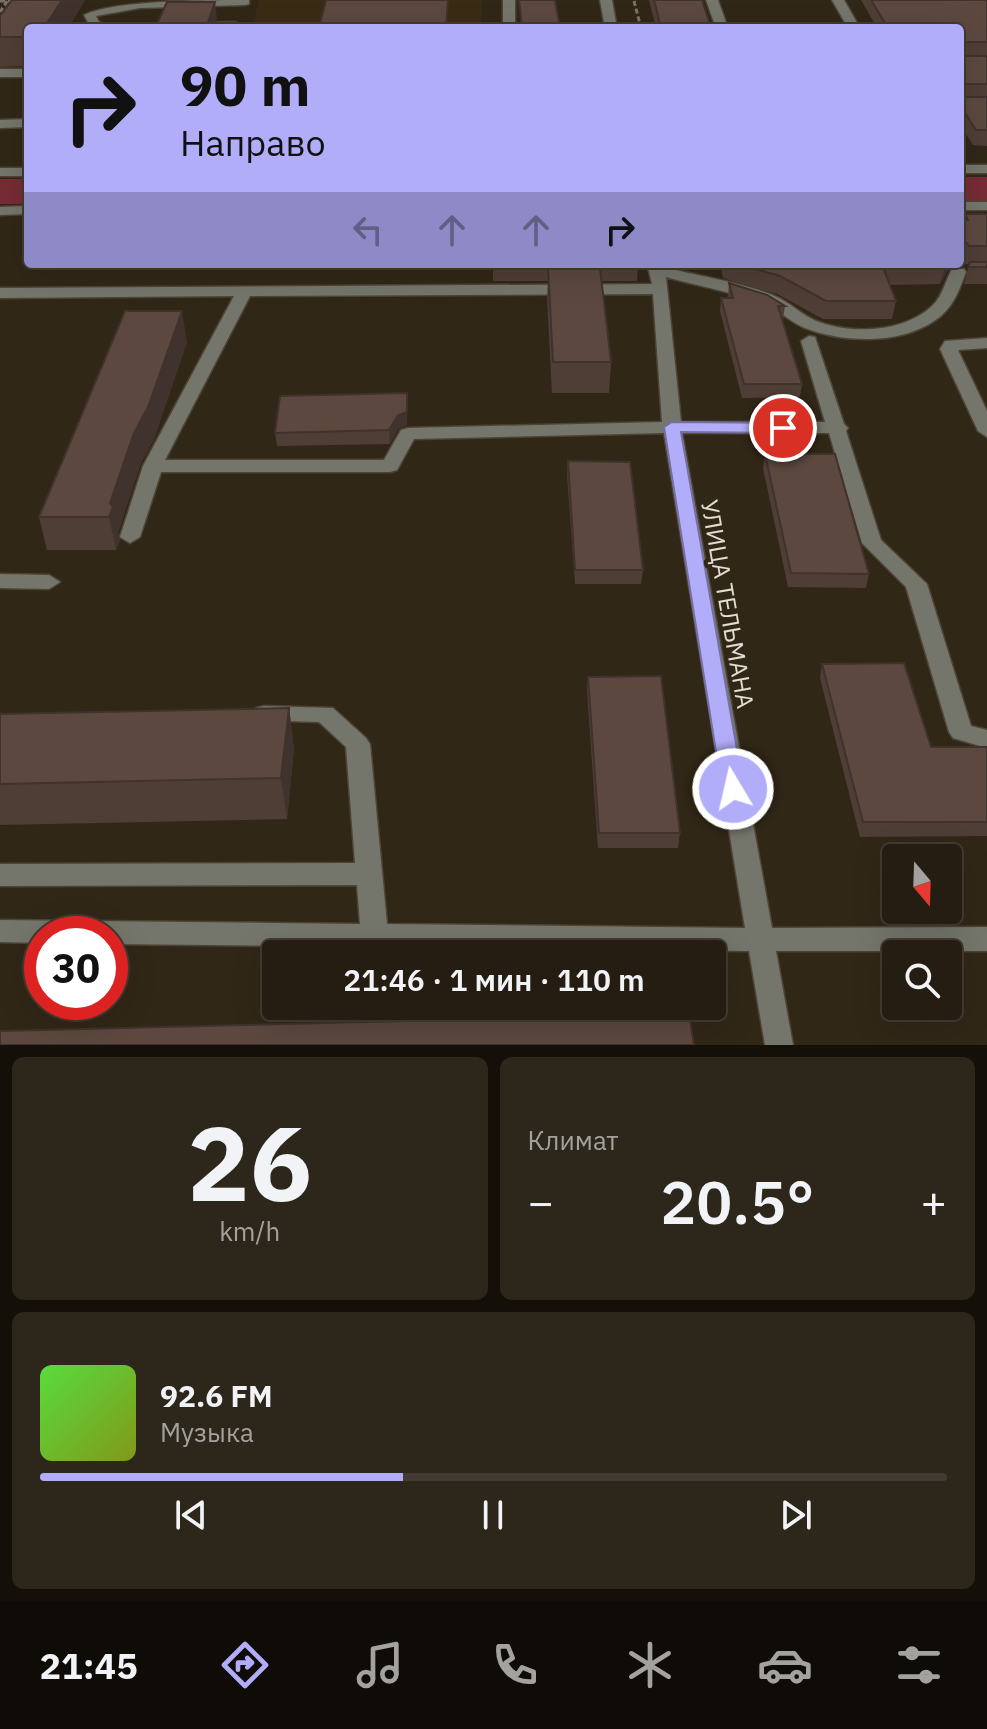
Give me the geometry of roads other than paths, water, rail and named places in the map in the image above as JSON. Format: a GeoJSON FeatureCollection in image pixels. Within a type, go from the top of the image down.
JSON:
{"type":"FeatureCollection","features":[{"type":"Feature","properties":{"kind":"street"},"geometry":{"type":"LineString","coordinates":[[509,0],[509,24]]}},
{"type":"Feature","properties":{"kind":"street"},"geometry":{"type":"LineString","coordinates":[[606,0],[610,24]]}},
{"type":"Feature","properties":{"kind":"street"},"geometry":{"type":"LineString","coordinates":[[712,0],[721,24]]}},
{"type":"Feature","properties":{"kind":"street"},"geometry":{"type":"LineString","coordinates":[[838,0],[852,24]]}},
{"type":"Feature","properties":{"kind":"street"},"geometry":{"type":"LineString","coordinates":[[90,24],[90,15],[102,4],[245,1],[234,21],[184,24]]}},
{"type":"Feature","properties":{"kind":"street"},"geometry":{"type":"LineString","coordinates":[[151,24],[160,2]]}},
{"type":"Feature","properties":{"kind":"street"},"geometry":{"type":"LineString","coordinates":[[0,73],[24,73]]}},
{"type":"Feature","properties":{"kind":"street"},"geometry":{"type":"LineString","coordinates":[[0,124],[24,123]]}},
{"type":"Feature","properties":{"kind":"street"},"geometry":{"type":"LineString","coordinates":[[964,169],[987,169]]}},
{"type":"Feature","properties":{"kind":"street"},"geometry":{"type":"LineString","coordinates":[[0,172],[24,172]]}},
{"type":"Feature","properties":{"kind":"street"},"geometry":{"type":"LineString","coordinates":[[964,206],[987,206]]}},
{"type":"Feature","properties":{"kind":"street"},"geometry":{"type":"LineString","coordinates":[[0,211],[24,210]]}},
{"type":"Feature","properties":{"kind":"street"},"geometry":{"type":"LineString","coordinates":[[0,293],[244,292],[657,274],[770,300],[786,308],[794,317],[819,327],[869,335],[904,330],[929,318],[949,294],[962,269]]}},
{"type":"Feature","properties":{"kind":"street","name":"УЛИЦА ТЕЛЬМАНА"},"geometry":{"type":"LineString","coordinates":[[657,274],[672,427],[779,1045]]}},
{"type":"Feature","properties":{"kind":"street"},"geometry":{"type":"LineString","coordinates":[[130,537],[153,466],[244,292]]}},
{"type":"Feature","properties":{"kind":"street"},"geometry":{"type":"LineString","coordinates":[[809,341],[839,428],[872,543],[916,584],[961,732],[987,739]]}},
{"type":"Feature","properties":{"kind":"street"},"geometry":{"type":"LineString","coordinates":[[987,343],[958,343],[949,349],[987,431]]}},
{"type":"Feature","properties":{"kind":"street"},"geometry":{"type":"LineString","coordinates":[[153,466],[390,466],[408,434],[672,427],[839,428]]}},
{"type":"Feature","properties":{"kind":"street"},"geometry":{"type":"LineString","coordinates":[[0,581],[49,582]]}},
{"type":"Feature","properties":{"kind":"street"},"geometry":{"type":"LineString","coordinates":[[248,714],[325,714],[358,744],[374,934]]}},
{"type":"Feature","properties":{"kind":"street"},"geometry":{"type":"LineString","coordinates":[[0,875],[369,874]]}},
{"type":"Feature","properties":{"kind":"street"},"geometry":{"type":"LineString","coordinates":[[0,931],[759,940],[987,939]]}}]}
